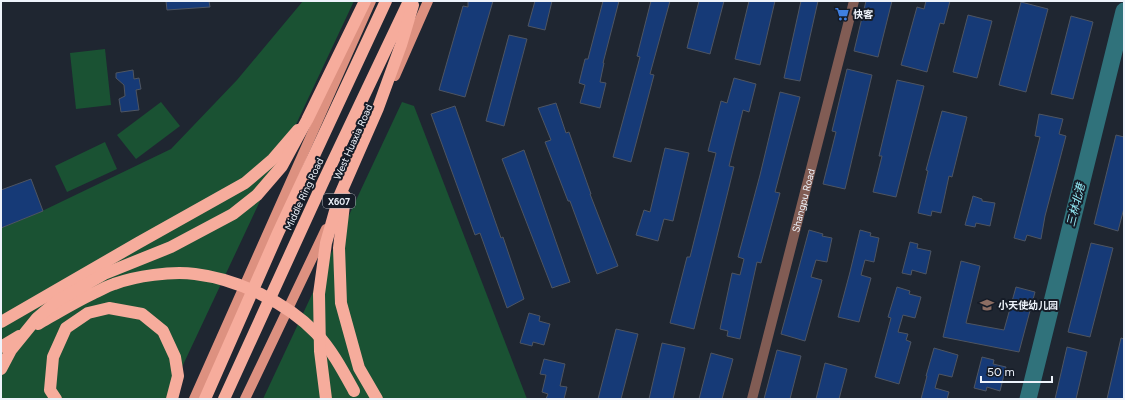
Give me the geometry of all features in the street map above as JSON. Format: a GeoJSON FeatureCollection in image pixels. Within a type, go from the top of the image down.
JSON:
{"type":"FeatureCollection","features":[{"type":"Feature","properties":{"kind":"highway"},"geometry":{"type":"LineString","coordinates":[[1,370],[11,350],[38,318],[57,301],[104,274],[171,246],[233,214],[258,195],[282,166],[307,120],[366,1]]}},
{"type":"Feature","properties":{"kind":"highway","name":"Middle Ring Road"},"geometry":{"type":"LineString","coordinates":[[205,399],[278,233],[386,1]]}},
{"type":"Feature","properties":{"kind":"highway","name":"Middle Ring Road"},"geometry":{"type":"LineString","coordinates":[[224,399],[324,180],[409,1]]}},
{"type":"Feature","properties":{"kind":"highway"},"geometry":{"type":"LineString","coordinates":[[326,399],[320,351],[319,294],[326,243],[338,197],[378,108],[401,45],[414,1]]}},
{"type":"Feature","properties":{"kind":"highway"},"geometry":{"type":"LineString","coordinates":[[1,322],[245,183],[273,159],[307,120]]}},
{"type":"Feature","properties":{"kind":"highway"},"geometry":{"type":"LineString","coordinates":[[348,177],[339,248],[341,303],[359,368],[377,399]]}},
{"type":"Feature","properties":{"kind":"highway"},"geometry":{"type":"LineString","coordinates":[[1,347],[73,303],[113,284],[156,274],[194,273],[230,281],[261,294],[293,314],[315,332],[334,355],[354,391],[356,399]]}},
{"type":"Feature","properties":{"kind":"highway"},"geometry":{"type":"LineString","coordinates":[[56,399],[50,390],[53,357],[66,328],[88,313],[109,308],[142,314],[163,331],[175,357],[178,376],[172,399]]}},
{"type":"Feature","properties":{"kind":"main road"},"geometry":{"type":"LineString","coordinates":[[194,399],[372,1]]}},
{"type":"Feature","properties":{"kind":"main road","name":"West Huaxia Road"},"geometry":{"type":"LineString","coordinates":[[245,399],[356,166],[428,1]]}},
{"type":"Feature","properties":{"kind":"street","name":"Shangpu Road"},"geometry":{"type":"LineString","coordinates":[[752,399],[854,1]]}},
{"type":"Feature","properties":{"kind":"green space"},"geometry":{"type":"Polygon","coordinates":[[[303,1],[354,1],[167,399],[1,399],[1,228],[38,213],[171,149],[237,80],[303,1]]]}},
{"type":"Feature","properties":{"kind":"green space"},"geometry":{"type":"Polygon","coordinates":[[[105,49],[111,105],[76,109],[70,53],[105,49]]]}},
{"type":"Feature","properties":{"kind":"green space"},"geometry":{"type":"Polygon","coordinates":[[[161,102],[180,126],[136,159],[117,135],[161,102]]]}},
{"type":"Feature","properties":{"kind":"green space"},"geometry":{"type":"Polygon","coordinates":[[[402,102],[414,106],[527,399],[263,399],[402,102]]]}},
{"type":"Feature","properties":{"kind":"green space"},"geometry":{"type":"Polygon","coordinates":[[[105,142],[117,169],[67,192],[55,166],[105,142]]]}},
{"type":"Feature","properties":{"kind":"building"},"geometry":{"type":"Polygon","coordinates":[[[166,1],[209,1],[210,7],[167,10],[166,1]]]}},
{"type":"Feature","properties":{"kind":"building"},"geometry":{"type":"Polygon","coordinates":[[[468,1],[493,1],[465,97],[439,90],[463,6],[468,7],[468,1]]]}},
{"type":"Feature","properties":{"kind":"building"},"geometry":{"type":"Polygon","coordinates":[[[535,1],[552,1],[545,30],[528,26],[535,1]]]}},
{"type":"Feature","properties":{"kind":"building"},"geometry":{"type":"Polygon","coordinates":[[[603,1],[619,1],[603,63],[600,82],[606,83],[600,108],[580,103],[585,85],[579,83],[585,59],[588,59],[603,1]]]}},
{"type":"Feature","properties":{"kind":"building"},"geometry":{"type":"Polygon","coordinates":[[[651,1],[670,1],[650,74],[654,75],[631,162],[613,157],[640,57],[637,56],[651,1]]]}},
{"type":"Feature","properties":{"kind":"building"},"geometry":{"type":"Polygon","coordinates":[[[699,1],[724,1],[710,54],[687,48],[699,1]]]}},
{"type":"Feature","properties":{"kind":"building"},"geometry":{"type":"Polygon","coordinates":[[[749,1],[775,1],[760,65],[735,59],[749,1]]]}},
{"type":"Feature","properties":{"kind":"building"},"geometry":{"type":"Polygon","coordinates":[[[801,1],[818,1],[800,81],[784,78],[801,1]]]}},
{"type":"Feature","properties":{"kind":"building"},"geometry":{"type":"Polygon","coordinates":[[[866,1],[892,1],[878,57],[854,51],[866,1]]]}},
{"type":"Feature","properties":{"kind":"building"},"geometry":{"type":"Polygon","coordinates":[[[926,1],[950,1],[944,24],[940,23],[927,72],[901,65],[917,7],[924,9],[926,1]]]}},
{"type":"Feature","properties":{"kind":"building"},"geometry":{"type":"Polygon","coordinates":[[[1021,2],[1048,9],[1026,92],[999,85],[1021,2]]]}},
{"type":"Feature","properties":{"kind":"building"},"geometry":{"type":"Polygon","coordinates":[[[968,15],[992,21],[977,78],[953,72],[968,15]]]}},
{"type":"Feature","properties":{"kind":"building"},"geometry":{"type":"Polygon","coordinates":[[[1071,16],[1093,22],[1073,99],[1051,94],[1071,16]]]}},
{"type":"Feature","properties":{"kind":"building"},"geometry":{"type":"Polygon","coordinates":[[[509,35],[527,39],[504,126],[486,121],[509,35]]]}},
{"type":"Feature","properties":{"kind":"building"},"geometry":{"type":"Polygon","coordinates":[[[847,69],[872,75],[845,189],[823,184],[836,132],[832,131],[847,69]]]}},
{"type":"Feature","properties":{"kind":"building"},"geometry":{"type":"Polygon","coordinates":[[[133,70],[134,79],[139,78],[141,89],[136,90],[139,110],[121,112],[119,99],[125,96],[124,85],[116,78],[116,73],[133,70]]]}},
{"type":"Feature","properties":{"kind":"building"},"geometry":{"type":"Polygon","coordinates":[[[734,78],[756,84],[749,112],[743,110],[729,166],[734,167],[694,329],[670,323],[687,257],[690,257],[716,153],[708,151],[721,101],[727,103],[734,78]]]}},
{"type":"Feature","properties":{"kind":"building"},"geometry":{"type":"Polygon","coordinates":[[[897,80],[924,86],[896,197],[873,192],[882,156],[879,156],[897,80]]]}},
{"type":"Feature","properties":{"kind":"building"},"geometry":{"type":"Polygon","coordinates":[[[780,92],[800,97],[775,192],[780,193],[761,263],[757,262],[740,339],[727,336],[728,331],[720,329],[732,273],[740,275],[744,259],[738,257],[780,92]]]}},
{"type":"Feature","properties":{"kind":"building"},"geometry":{"type":"Polygon","coordinates":[[[556,103],[566,133],[569,132],[590,194],[618,266],[597,274],[570,201],[568,201],[545,142],[551,140],[538,108],[556,103]]]}},
{"type":"Feature","properties":{"kind":"building"},"geometry":{"type":"Polygon","coordinates":[[[455,106],[524,299],[507,308],[480,233],[475,235],[431,114],[455,106]]]}},
{"type":"Feature","properties":{"kind":"building"},"geometry":{"type":"Polygon","coordinates":[[[942,111],[967,117],[952,177],[949,176],[941,213],[932,211],[931,216],[918,213],[928,171],[926,170],[942,111]]]}},
{"type":"Feature","properties":{"kind":"building"},"geometry":{"type":"Polygon","coordinates":[[[1039,114],[1063,119],[1059,134],[1066,136],[1045,216],[1041,239],[1027,235],[1025,241],[1014,238],[1040,137],[1035,136],[1039,114]]]}},
{"type":"Feature","properties":{"kind":"building"},"geometry":{"type":"Polygon","coordinates":[[[1116,135],[1124,137],[1124,208],[1118,231],[1094,224],[1116,135]]]}},
{"type":"Feature","properties":{"kind":"building"},"geometry":{"type":"Polygon","coordinates":[[[665,148],[689,153],[673,221],[664,219],[658,241],[636,235],[644,210],[650,212],[665,148]]]}},
{"type":"Feature","properties":{"kind":"building"},"geometry":{"type":"Polygon","coordinates":[[[524,150],[570,282],[552,288],[502,159],[524,150]]]}},
{"type":"Feature","properties":{"kind":"building"},"geometry":{"type":"Polygon","coordinates":[[[31,179],[43,211],[1,228],[1,190],[31,179]]]}},
{"type":"Feature","properties":{"kind":"building"},"geometry":{"type":"Polygon","coordinates":[[[973,196],[982,199],[982,201],[995,203],[990,226],[976,223],[975,227],[965,225],[973,196]]]}},
{"type":"Feature","properties":{"kind":"building"},"geometry":{"type":"Polygon","coordinates":[[[809,230],[823,234],[822,236],[832,238],[827,262],[816,260],[811,277],[822,280],[805,341],[781,334],[809,230]]]}},
{"type":"Feature","properties":{"kind":"building"},"geometry":{"type":"Polygon","coordinates":[[[860,230],[871,233],[870,236],[879,238],[874,262],[865,260],[861,275],[871,278],[859,322],[838,317],[860,230]]]}},
{"type":"Feature","properties":{"kind":"building"},"geometry":{"type":"Polygon","coordinates":[[[910,242],[918,244],[917,248],[931,251],[926,274],[912,270],[911,275],[902,273],[910,242]]]}},
{"type":"Feature","properties":{"kind":"building"},"geometry":{"type":"Polygon","coordinates":[[[1091,243],[1113,248],[1090,337],[1068,332],[1091,243]]]}},
{"type":"Feature","properties":{"kind":"building"},"geometry":{"type":"Polygon","coordinates":[[[961,261],[980,266],[966,323],[1004,330],[1016,287],[1035,292],[1019,352],[943,337],[961,261]]]}},
{"type":"Feature","properties":{"kind":"building"},"geometry":{"type":"Polygon","coordinates":[[[897,287],[910,291],[909,294],[921,297],[915,318],[903,315],[898,332],[908,334],[906,340],[911,342],[899,384],[875,377],[891,318],[888,317],[897,287]]]}},
{"type":"Feature","properties":{"kind":"building"},"geometry":{"type":"Polygon","coordinates":[[[529,313],[540,316],[539,321],[550,324],[544,345],[533,342],[532,346],[520,343],[529,313]]]}},
{"type":"Feature","properties":{"kind":"building"},"geometry":{"type":"Polygon","coordinates":[[[616,329],[638,334],[621,399],[598,399],[616,329]]]}},
{"type":"Feature","properties":{"kind":"building"},"geometry":{"type":"Polygon","coordinates":[[[1121,338],[1124,339],[1124,399],[1107,399],[1121,338]]]}},
{"type":"Feature","properties":{"kind":"building"},"geometry":{"type":"Polygon","coordinates":[[[662,343],[685,348],[673,399],[649,399],[662,343]]]}},
{"type":"Feature","properties":{"kind":"building"},"geometry":{"type":"Polygon","coordinates":[[[1067,347],[1087,352],[1076,399],[1055,399],[1067,347]]]}},
{"type":"Feature","properties":{"kind":"building"},"geometry":{"type":"Polygon","coordinates":[[[934,348],[958,355],[952,377],[939,374],[935,388],[949,392],[947,399],[921,399],[926,376],[934,348]]]}},
{"type":"Feature","properties":{"kind":"building"},"geometry":{"type":"Polygon","coordinates":[[[777,350],[801,356],[790,399],[764,399],[777,350]]]}},
{"type":"Feature","properties":{"kind":"building"},"geometry":{"type":"Polygon","coordinates":[[[711,353],[733,359],[722,399],[699,399],[711,353]]]}},
{"type":"Feature","properties":{"kind":"building"},"geometry":{"type":"Polygon","coordinates":[[[982,357],[994,360],[993,364],[1006,367],[1000,391],[987,387],[986,391],[974,388],[982,357]]]}},
{"type":"Feature","properties":{"kind":"building"},"geometry":{"type":"Polygon","coordinates":[[[544,359],[565,364],[560,386],[567,387],[564,399],[546,399],[548,394],[542,392],[546,375],[540,374],[544,359]]]}},
{"type":"Feature","properties":{"kind":"building"},"geometry":{"type":"Polygon","coordinates":[[[825,363],[847,369],[839,399],[816,399],[825,363]]]}},
{"type":"Feature","properties":{"kind":"waterway","name":"三林北港"},"geometry":{"type":"LineString","coordinates":[[1028,399],[1124,11]]}},
{"type":"Feature","properties":{"kind":"place","name":"快客"},"geometry":{"type":"Point","coordinates":[842,14]}},
{"type":"Feature","properties":{"kind":"place","name":"小天使幼儿园"},"geometry":{"type":"Point","coordinates":[987,305]}}]}
